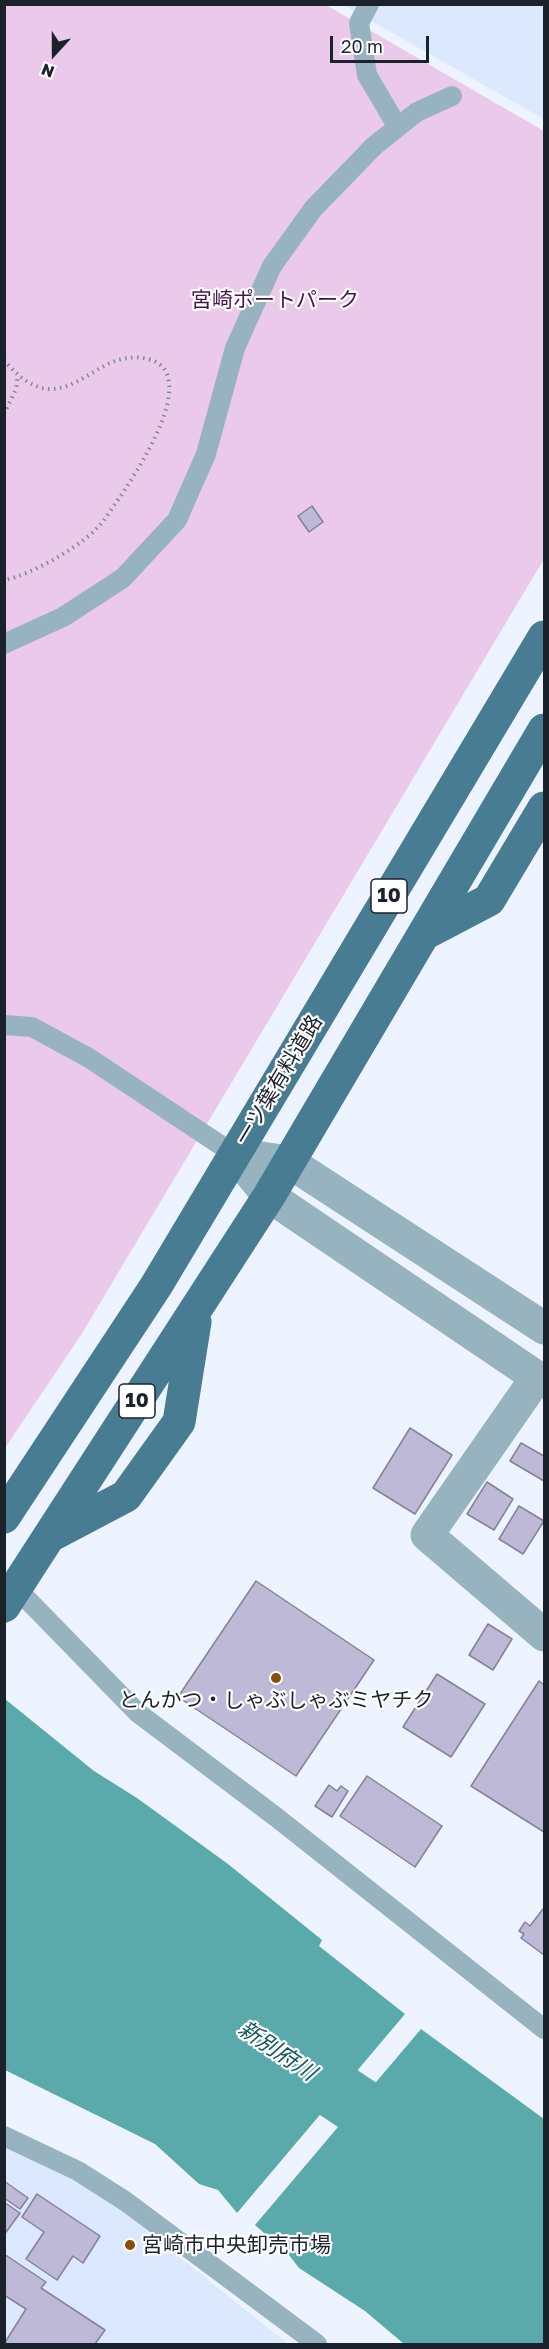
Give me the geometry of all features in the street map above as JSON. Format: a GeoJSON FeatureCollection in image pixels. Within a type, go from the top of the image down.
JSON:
{"type":"FeatureCollection","features":[{"type":"Feature","properties":{"kind":"main road","name":"一ツ葉有料道路"},"geometry":{"type":"LineString","coordinates":[[4,1517],[21,1496],[156,1286],[544,637]]}},
{"type":"Feature","properties":{"kind":"main road","name":"10"},"geometry":{"type":"LineString","coordinates":[[10,1597],[269,1196],[544,730]]}},
{"type":"Feature","properties":{"kind":"main road"},"geometry":{"type":"LineString","coordinates":[[426,933],[489,900],[544,808]]}},
{"type":"Feature","properties":{"kind":"main road"},"geometry":{"type":"LineString","coordinates":[[50,1536],[126,1496],[179,1422],[197,1308]]}},
{"type":"Feature","properties":{"kind":"street"},"geometry":{"type":"LineString","coordinates":[[234,1154],[289,1162],[544,1328]]}},
{"type":"Feature","properties":{"kind":"street"},"geometry":{"type":"LineString","coordinates":[[234,1154],[269,1196],[541,1379],[427,1535],[544,1635]]}},
{"type":"Feature","properties":{"kind":"lane"},"geometry":{"type":"LineString","coordinates":[[369,4],[359,23],[367,75],[397,126]]}},
{"type":"Feature","properties":{"kind":"lane"},"geometry":{"type":"LineString","coordinates":[[4,644],[63,617],[123,578],[177,520],[206,454],[235,348],[272,266],[313,209],[374,146],[417,111],[452,96]]}},
{"type":"Feature","properties":{"kind":"lane"},"geometry":{"type":"LineString","coordinates":[[4,1025],[32,1027],[89,1058],[234,1154]]}},
{"type":"Feature","properties":{"kind":"lane"},"geometry":{"type":"LineString","coordinates":[[10,1597],[138,1713],[276,1816],[544,2029]]}},
{"type":"Feature","properties":{"kind":"lane"},"geometry":{"type":"LineString","coordinates":[[4,2136],[78,2171],[125,2200],[317,2344]]}},
{"type":"Feature","properties":{"kind":"path"},"geometry":{"type":"LineString","coordinates":[[4,360],[18,374],[37,386],[48,389],[58,388],[81,379],[115,360],[130,357],[146,358],[163,367],[170,379],[168,407],[137,470],[97,530],[65,553],[4,580]]}},
{"type":"Feature","properties":{"kind":"path"},"geometry":{"type":"LineString","coordinates":[[4,414],[16,389],[18,374]]}},
{"type":"Feature","properties":{"kind":"shaded area"},"geometry":{"type":"Polygon","coordinates":[[[343,5],[544,5],[544,119],[343,5]]]}},
{"type":"Feature","properties":{"kind":"shaded area","name":"宮崎市中央卸売市場"},"geometry":{"type":"Polygon","coordinates":[[[5,2148],[96,2190],[288,2344],[95,2344],[105,2329],[41,2288],[45,2281],[5,2254],[5,2235],[20,2213],[5,2202],[5,2198],[19,2209],[28,2198],[5,2181],[5,2148]],[[37,2194],[44,2232],[83,2263],[100,2236],[37,2194]]]}},
{"type":"Feature","properties":{"kind":"shaded area"},"geometry":{"type":"Polygon","coordinates":[[[5,2295],[26,2309],[5,2342],[5,2295]]]}},
{"type":"Feature","properties":{"kind":"green space","name":"宮崎ポートパーク"},"geometry":{"type":"Polygon","coordinates":[[[5,5],[326,5],[544,131],[544,559],[81,1335],[5,1448],[5,5]]]}},
{"type":"Feature","properties":{"kind":"water"},"geometry":{"type":"Polygon","coordinates":[[[5,1699],[94,1771],[137,1798],[228,1864],[322,1940],[319,1946],[405,2014],[237,2213],[218,2190],[199,2184],[155,2144],[5,2070],[5,1699]]]}},
{"type":"Feature","properties":{"kind":"water"},"geometry":{"type":"Polygon","coordinates":[[[421,2029],[544,2119],[544,2344],[404,2344],[365,2311],[299,2268],[289,2255],[255,2225],[421,2029]]]}},
{"type":"Feature","properties":{"kind":"building"},"geometry":{"type":"Polygon","coordinates":[[[312,506],[323,522],[309,532],[298,516],[312,506]]]}},
{"type":"Feature","properties":{"kind":"building"},"geometry":{"type":"Polygon","coordinates":[[[410,1428],[452,1455],[415,1514],[373,1488],[410,1428]]]}},
{"type":"Feature","properties":{"kind":"building"},"geometry":{"type":"Polygon","coordinates":[[[521,1443],[544,1456],[544,1481],[510,1461],[521,1443]]]}},
{"type":"Feature","properties":{"kind":"building"},"geometry":{"type":"Polygon","coordinates":[[[487,1482],[513,1499],[494,1530],[467,1514],[487,1482]]]}},
{"type":"Feature","properties":{"kind":"building"},"geometry":{"type":"Polygon","coordinates":[[[519,1506],[544,1521],[523,1554],[499,1539],[519,1506]]]}},
{"type":"Feature","properties":{"kind":"building","name":"とんかつ・しゃぶしゃぶミヤチク"},"geometry":{"type":"Polygon","coordinates":[[[256,1581],[374,1660],[296,1776],[178,1697],[256,1581]]]}},
{"type":"Feature","properties":{"kind":"building"},"geometry":{"type":"Polygon","coordinates":[[[488,1624],[512,1639],[493,1670],[469,1655],[488,1624]]]}},
{"type":"Feature","properties":{"kind":"building"},"geometry":{"type":"Polygon","coordinates":[[[437,1674],[485,1704],[451,1757],[403,1727],[437,1674]]]}},
{"type":"Feature","properties":{"kind":"building"},"geometry":{"type":"Polygon","coordinates":[[[539,1681],[544,1685],[544,1832],[471,1786],[539,1681]]]}},
{"type":"Feature","properties":{"kind":"building"},"geometry":{"type":"Polygon","coordinates":[[[367,1776],[442,1826],[415,1867],[340,1816],[367,1776]]]}},
{"type":"Feature","properties":{"kind":"building"},"geometry":{"type":"Polygon","coordinates":[[[329,1785],[337,1791],[341,1786],[348,1791],[332,1817],[315,1806],[329,1785]]]}},
{"type":"Feature","properties":{"kind":"building"},"geometry":{"type":"Polygon","coordinates":[[[543,1909],[544,1955],[521,1938],[524,1934],[519,1931],[525,1922],[530,1926],[543,1909]]]}},
{"type":"Feature","properties":{"kind":"building"},"geometry":{"type":"Polygon","coordinates":[[[4,2181],[28,2198],[20,2209],[4,2198],[4,2181]]]}},
{"type":"Feature","properties":{"kind":"building"},"geometry":{"type":"Polygon","coordinates":[[[37,2194],[100,2236],[83,2263],[73,2256],[57,2280],[26,2259],[44,2232],[22,2217],[37,2194]]]}},
{"type":"Feature","properties":{"kind":"building"},"geometry":{"type":"Polygon","coordinates":[[[4,2202],[20,2213],[4,2235],[4,2202]]]}},
{"type":"Feature","properties":{"kind":"building"},"geometry":{"type":"Polygon","coordinates":[[[4,2254],[46,2282],[41,2288],[105,2330],[95,2344],[4,2344],[26,2309],[4,2295],[4,2254]]]}},
{"type":"Feature","properties":{"kind":"waterway","name":"新別府川"},"geometry":{"type":"LineString","coordinates":[[271,2048],[535,2222],[544,2236]]}},
{"type":"Feature","properties":{"kind":"place","name":"とんかつ・しゃぶしゃぶミヤチク"},"geometry":{"type":"Point","coordinates":[276,1678]}},
{"type":"Feature","properties":{"kind":"place","name":"宮崎市中央卸売市場"},"geometry":{"type":"Point","coordinates":[130,2245]}}]}
